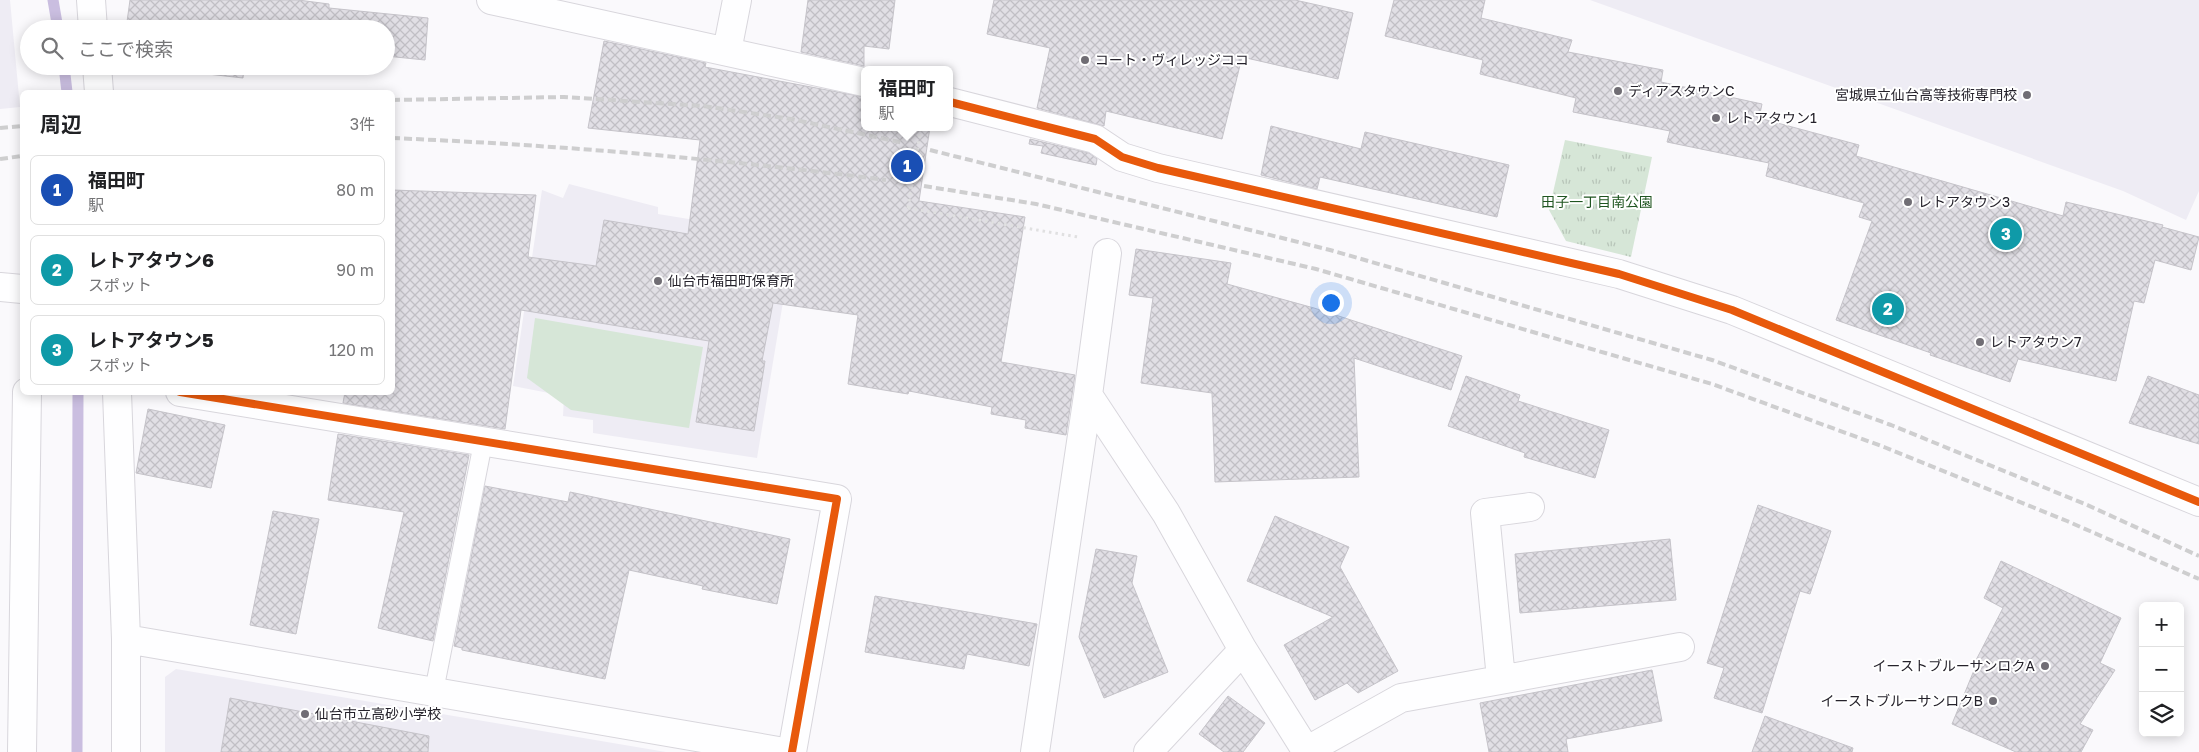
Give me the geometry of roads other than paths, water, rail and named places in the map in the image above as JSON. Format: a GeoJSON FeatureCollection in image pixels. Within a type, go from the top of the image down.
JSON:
{"type":"FeatureCollection","features":[{"type":"Feature","properties":{"kind":"street"},"geometry":{"type":"LineString","coordinates":[[91,0],[92,20]]}},
{"type":"Feature","properties":{"kind":"street"},"geometry":{"type":"LineString","coordinates":[[490,0],[861,81]]}},
{"type":"Feature","properties":{"kind":"street"},"geometry":{"type":"LineString","coordinates":[[727,51],[737,0]]}},
{"type":"Feature","properties":{"kind":"street"},"geometry":{"type":"LineString","coordinates":[[98,75],[99,90]]}},
{"type":"Feature","properties":{"kind":"street"},"geometry":{"type":"LineString","coordinates":[[953,103],[1095,139],[1122,157],[1158,168],[1638,280],[1732,310],[2199,502]]}},
{"type":"Feature","properties":{"kind":"street"},"geometry":{"type":"LineString","coordinates":[[1035,752],[1088,396],[1107,253]]}},
{"type":"Feature","properties":{"kind":"street"},"geometry":{"type":"LineString","coordinates":[[0,287],[20,289]]}},
{"type":"Feature","properties":{"kind":"street"},"geometry":{"type":"LineString","coordinates":[[22,752],[27,395]]}},
{"type":"Feature","properties":{"kind":"street"},"geometry":{"type":"LineString","coordinates":[[117,395],[126,639],[126,752]]}},
{"type":"Feature","properties":{"kind":"street"},"geometry":{"type":"LineString","coordinates":[[198,395],[483,443],[837,499],[792,752]]}},
{"type":"Feature","properties":{"kind":"street"},"geometry":{"type":"LineString","coordinates":[[1088,396],[1166,513],[1242,650],[1307,752],[1401,698],[1680,647]]}},
{"type":"Feature","properties":{"kind":"street"},"geometry":{"type":"LineString","coordinates":[[1501,679],[1485,513],[1530,507]]}},
{"type":"Feature","properties":{"kind":"street"},"geometry":{"type":"LineString","coordinates":[[126,639],[434,690],[784,752]]}},
{"type":"Feature","properties":{"kind":"street"},"geometry":{"type":"LineString","coordinates":[[1148,752],[1242,650]]}},
{"type":"Feature","properties":{"kind":"lane"},"geometry":{"type":"LineString","coordinates":[[434,690],[483,443]]}},
{"type":"Feature","properties":{"kind":"waterway"},"geometry":{"type":"LineString","coordinates":[[53,0],[56,20]]}},
{"type":"Feature","properties":{"kind":"waterway"},"geometry":{"type":"LineString","coordinates":[[65,75],[67,90]]}},
{"type":"Feature","properties":{"kind":"waterway"},"geometry":{"type":"LineString","coordinates":[[77,752],[78,395]]}},
{"type":"Feature","properties":{"kind":"railway"},"geometry":{"type":"LineString","coordinates":[[395,100],[564,97],[703,106],[791,119],[904,143]]}},
{"type":"Feature","properties":{"kind":"railway"},"geometry":{"type":"LineString","coordinates":[[0,128],[20,126]]}},
{"type":"Feature","properties":{"kind":"railway"},"geometry":{"type":"LineString","coordinates":[[395,138],[640,154],[886,180]]}},
{"type":"Feature","properties":{"kind":"railway"},"geometry":{"type":"LineString","coordinates":[[930,150],[1330,250],[1712,360],[1891,425],[2085,504],[2199,556]]}},
{"type":"Feature","properties":{"kind":"railway"},"geometry":{"type":"LineString","coordinates":[[0,159],[20,156]]}},
{"type":"Feature","properties":{"kind":"railway"},"geometry":{"type":"LineString","coordinates":[[924,186],[1036,204],[1316,269],[1712,384],[1884,447],[2067,521],[2199,579]]}},
{"type":"Feature","properties":{"kind":"place","name":"コート・ヴィレッジココ"},"geometry":{"type":"Point","coordinates":[1085,60]}},
{"type":"Feature","properties":{"kind":"place","name":"ディアスタウンC"},"geometry":{"type":"Point","coordinates":[1618,91]}},
{"type":"Feature","properties":{"kind":"place","name":"宮城県立仙台高等技術専門校"},"geometry":{"type":"Point","coordinates":[2027,95]}},
{"type":"Feature","properties":{"kind":"place","name":"レトアタウン1"},"geometry":{"type":"Point","coordinates":[1716,118]}},
{"type":"Feature","properties":{"kind":"place","name":"福田町"},"geometry":{"type":"Point","coordinates":[907,166]}},
{"type":"Feature","properties":{"kind":"place","name":"レトアタウン3"},"geometry":{"type":"Point","coordinates":[1908,202]}},
{"type":"Feature","properties":{"kind":"place","name":"レトアタウン5"},"geometry":{"type":"Point","coordinates":[2006,234]}},
{"type":"Feature","properties":{"kind":"place","name":"仙台市福田町保育所"},"geometry":{"type":"Point","coordinates":[658,281]}},
{"type":"Feature","properties":{"kind":"place","name":"レトアタウン6"},"geometry":{"type":"Point","coordinates":[1888,309]}},
{"type":"Feature","properties":{"kind":"place","name":"レトアタウン7"},"geometry":{"type":"Point","coordinates":[1980,342]}},
{"type":"Feature","properties":{"kind":"place","name":"イーストブルーサンロクA"},"geometry":{"type":"Point","coordinates":[2045,666]}},
{"type":"Feature","properties":{"kind":"place","name":"イーストブルーサンロクB"},"geometry":{"type":"Point","coordinates":[1993,701]}},
{"type":"Feature","properties":{"kind":"place","name":"仙台市立高砂小学校"},"geometry":{"type":"Point","coordinates":[305,714]}},
{"type":"Feature","properties":{"kind":"park label","name":"田子一丁目南公園"},"geometry":{"type":"Point","coordinates":[1597,202]}}]}
